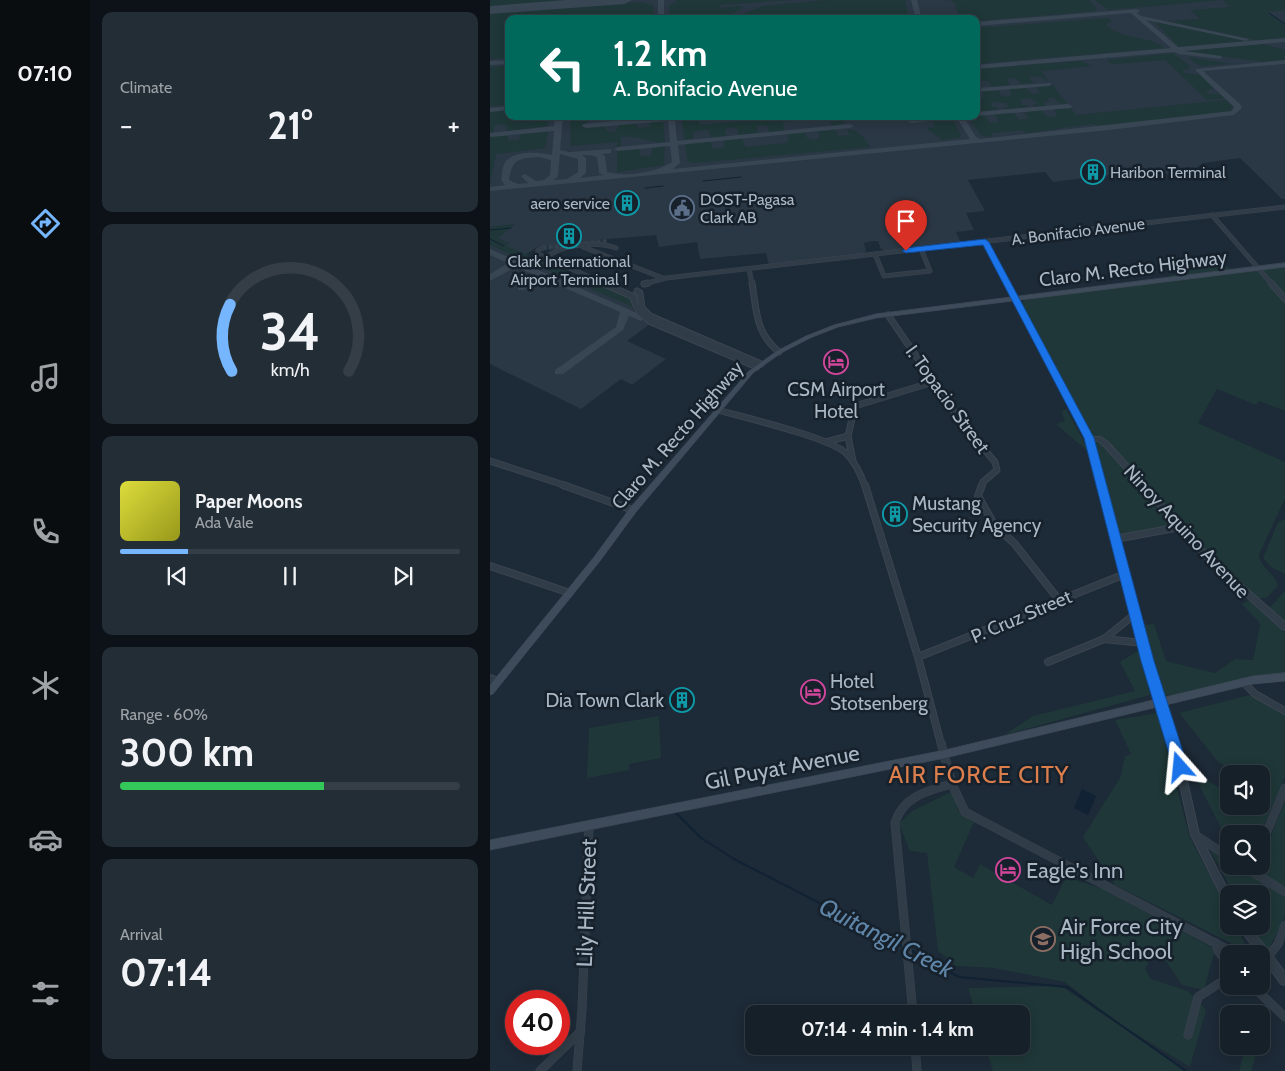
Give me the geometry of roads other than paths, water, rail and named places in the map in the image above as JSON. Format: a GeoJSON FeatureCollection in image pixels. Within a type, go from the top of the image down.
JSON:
{"type":"FeatureCollection","features":[{"type":"Feature","properties":{"kind":"main road","name":"Claro M. Recto Highway"},"geometry":{"type":"LineString","coordinates":[[490,691],[570,593],[633,510],[718,410],[759,366],[779,352],[836,326],[1015,299],[1285,265]]}},
{"type":"Feature","properties":{"kind":"main road","name":"Gil Puyat Avenue"},"geometry":{"type":"LineString","coordinates":[[490,845],[945,754],[1243,682],[1285,677]]}},
{"type":"Feature","properties":{"kind":"street","name":"A. Bonifacio Avenue"},"geometry":{"type":"LineString","coordinates":[[638,293],[644,284],[666,278],[1285,207]]}},
{"type":"Feature","properties":{"kind":"street"},"geometry":{"type":"LineString","coordinates":[[1212,215],[1285,299]]}},
{"type":"Feature","properties":{"kind":"street"},"geometry":{"type":"LineString","coordinates":[[607,241],[614,243],[622,262]]}},
{"type":"Feature","properties":{"kind":"street"},"geometry":{"type":"LineString","coordinates":[[985,242],[1089,438],[1143,643],[1180,767],[1196,835],[1221,885]]}},
{"type":"Feature","properties":{"kind":"street"},"geometry":{"type":"LineString","coordinates":[[553,261],[549,257],[551,252],[582,245],[608,244],[616,248]]}},
{"type":"Feature","properties":{"kind":"street"},"geometry":{"type":"LineString","coordinates":[[582,245],[666,278]]}},
{"type":"Feature","properties":{"kind":"street"},"geometry":{"type":"LineString","coordinates":[[543,248],[537,253],[631,296],[636,309],[646,318],[759,366]]}},
{"type":"Feature","properties":{"kind":"street"},"geometry":{"type":"LineString","coordinates":[[875,254],[884,276],[931,273],[921,249]]}},
{"type":"Feature","properties":{"kind":"street"},"geometry":{"type":"LineString","coordinates":[[749,269],[761,333],[768,343],[779,352]]}},
{"type":"Feature","properties":{"kind":"street"},"geometry":{"type":"LineString","coordinates":[[644,284],[652,274]]}},
{"type":"Feature","properties":{"kind":"street"},"geometry":{"type":"LineString","coordinates":[[631,296],[638,293],[642,308],[650,316],[690,336]]}},
{"type":"Feature","properties":{"kind":"street","name":"I. Topacio Street"},"geometry":{"type":"LineString","coordinates":[[890,318],[968,432],[995,462],[997,470],[983,482],[978,496],[995,526],[1014,542],[1059,600]]}},
{"type":"Feature","properties":{"kind":"street"},"geometry":{"type":"LineString","coordinates":[[853,461],[848,436],[855,406],[933,382]]}},
{"type":"Feature","properties":{"kind":"street"},"geometry":{"type":"LineString","coordinates":[[718,410],[826,442],[845,452],[853,461],[862,477],[918,658],[952,784],[965,812],[1220,945]]}},
{"type":"Feature","properties":{"kind":"street"},"geometry":{"type":"LineString","coordinates":[[826,442],[848,436]]}},
{"type":"Feature","properties":{"kind":"street","name":"Ninoy Aquino Avenue"},"geometry":{"type":"LineString","coordinates":[[1089,438],[1099,439],[1106,444],[1180,527],[1238,588],[1285,627]]}},
{"type":"Feature","properties":{"kind":"street"},"geometry":{"type":"LineString","coordinates":[[490,461],[626,506],[633,510]]}},
{"type":"Feature","properties":{"kind":"street"},"geometry":{"type":"LineString","coordinates":[[1116,540],[1180,527]]}},
{"type":"Feature","properties":{"kind":"street"},"geometry":{"type":"LineString","coordinates":[[490,566],[570,593]]}},
{"type":"Feature","properties":{"kind":"street","name":"P. Cruz Street"},"geometry":{"type":"LineString","coordinates":[[918,658],[998,628],[1059,600],[1125,574]]}},
{"type":"Feature","properties":{"kind":"street"},"geometry":{"type":"LineString","coordinates":[[1048,662],[1104,639],[1135,614]]}},
{"type":"Feature","properties":{"kind":"street"},"geometry":{"type":"LineString","coordinates":[[1104,639],[1143,643]]}},
{"type":"Feature","properties":{"kind":"street"},"geometry":{"type":"LineString","coordinates":[[490,678],[498,681]]}},
{"type":"Feature","properties":{"kind":"street"},"geometry":{"type":"LineString","coordinates":[[1243,682],[1254,694],[1285,711]]}},
{"type":"Feature","properties":{"kind":"street"},"geometry":{"type":"LineString","coordinates":[[912,1005],[896,818],[900,809],[920,792],[952,784]]}},
{"type":"Feature","properties":{"kind":"street"},"geometry":{"type":"LineString","coordinates":[[1270,825],[1285,788]]}},
{"type":"Feature","properties":{"kind":"street","name":"Lily Hill Street"},"geometry":{"type":"LineString","coordinates":[[577,1071],[581,1030],[589,826]]}},
{"type":"Feature","properties":{"kind":"street"},"geometry":{"type":"LineString","coordinates":[[1196,835],[1220,851]]}},
{"type":"Feature","properties":{"kind":"street"},"geometry":{"type":"LineString","coordinates":[[1261,875],[1285,892]]}},
{"type":"Feature","properties":{"kind":"street"},"geometry":{"type":"LineString","coordinates":[[1270,954],[1278,944],[1285,926]]}},
{"type":"Feature","properties":{"kind":"street"},"geometry":{"type":"LineString","coordinates":[[1216,943],[1220,953]]}},
{"type":"Feature","properties":{"kind":"street"},"geometry":{"type":"LineString","coordinates":[[1270,964],[1275,967],[1285,980]]}},
{"type":"Feature","properties":{"kind":"street"},"geometry":{"type":"LineString","coordinates":[[1188,1035],[1198,997],[1220,983]]}},
{"type":"Feature","properties":{"kind":"street"},"geometry":{"type":"LineString","coordinates":[[1262,995],[1285,1017]]}},
{"type":"Feature","properties":{"kind":"street"},"geometry":{"type":"LineString","coordinates":[[540,1071],[581,1030]]}},
{"type":"Feature","properties":{"kind":"street"},"geometry":{"type":"LineString","coordinates":[[916,1055],[917,1071]]}},
{"type":"Feature","properties":{"kind":"waterway"},"geometry":{"type":"LineString","coordinates":[[1269,13],[1285,24]]}},
{"type":"Feature","properties":{"kind":"waterway"},"geometry":{"type":"LineString","coordinates":[[703,181],[741,177]]}},
{"type":"Feature","properties":{"kind":"waterway"},"geometry":{"type":"LineString","coordinates":[[645,188],[663,186]]}},
{"type":"Feature","properties":{"kind":"waterway"},"geometry":{"type":"LineString","coordinates":[[490,230],[511,228]]}},
{"type":"Feature","properties":{"kind":"waterway"},"geometry":{"type":"LineString","coordinates":[[490,239],[504,246]]}},
{"type":"Feature","properties":{"kind":"waterway","name":"Quitangil Creek"},"geometry":{"type":"LineString","coordinates":[[676,813],[701,838],[734,859],[903,946]]}},
{"type":"Feature","properties":{"kind":"waterway","name":"Quitangil Creek"},"geometry":{"type":"LineString","coordinates":[[910,950],[959,977],[1067,987],[1186,1071]]}},
{"type":"Feature","properties":{"kind":"tunnel"},"geometry":{"type":"LineString","coordinates":[[543,248],[607,241]]}},
{"type":"Feature","properties":{"kind":"place","name":"Haribon Terminal"},"geometry":{"type":"Point","coordinates":[1093,172]}},
{"type":"Feature","properties":{"kind":"place","name":"aero service"},"geometry":{"type":"Point","coordinates":[627,203]}},
{"type":"Feature","properties":{"kind":"place","name":"DOST-Pagasa Clark AB"},"geometry":{"type":"Point","coordinates":[682,208]}},
{"type":"Feature","properties":{"kind":"place","name":"Clark International Airport Terminal 1"},"geometry":{"type":"Point","coordinates":[569,236]}},
{"type":"Feature","properties":{"kind":"place","name":"CSM Airport Hotel"},"geometry":{"type":"Point","coordinates":[836,362]}},
{"type":"Feature","properties":{"kind":"place","name":"Mustang Security Agency"},"geometry":{"type":"Point","coordinates":[895,514]}},
{"type":"Feature","properties":{"kind":"place","name":"Hotel Stotsenberg"},"geometry":{"type":"Point","coordinates":[813,692]}},
{"type":"Feature","properties":{"kind":"place","name":"Dia Town Clark"},"geometry":{"type":"Point","coordinates":[682,700]}},
{"type":"Feature","properties":{"kind":"place","name":"Eagle's Inn"},"geometry":{"type":"Point","coordinates":[1008,870]}},
{"type":"Feature","properties":{"kind":"place","name":"Air Force City High School"},"geometry":{"type":"Point","coordinates":[1043,939]}},
{"type":"Feature","properties":{"kind":"district","name":"AIR FORCE CITY"},"geometry":{"type":"Point","coordinates":[979,775]}}]}
